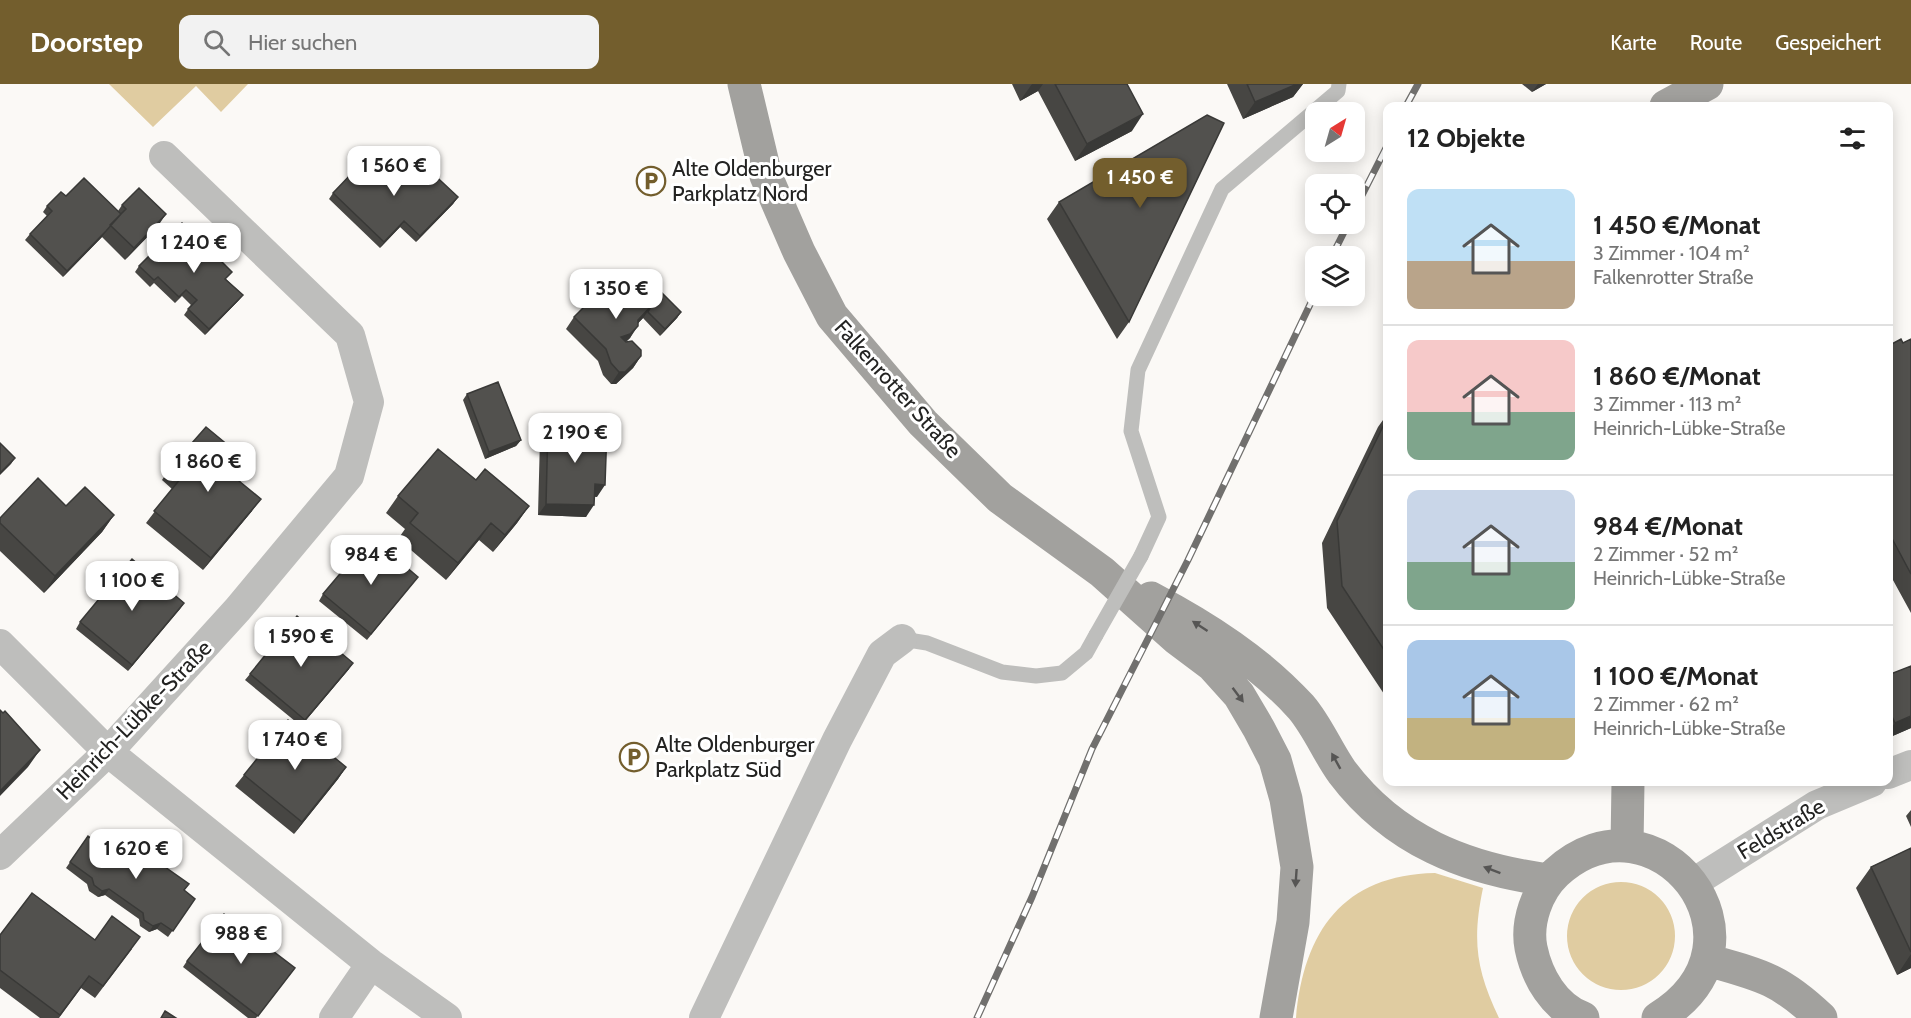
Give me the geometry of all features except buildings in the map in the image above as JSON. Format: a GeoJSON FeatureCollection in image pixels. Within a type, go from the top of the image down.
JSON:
{"type":"FeatureCollection","features":[{"type":"Feature","properties":{"kind":"main road","name":"Falkenrotter Straße"},"geometry":{"type":"LineString","coordinates":[[744,84],[766,176],[799,252],[832,316],[923,423],[1000,498],[1102,572],[1176,638],[1212,664],[1239,695],[1275,760],[1286,799],[1297,867],[1293,922],[1276,1018]]}},
{"type":"Feature","properties":{"kind":"main road"},"geometry":{"type":"LineString","coordinates":[[1673,102],[1707,84]]}},
{"type":"Feature","properties":{"kind":"main road","name":"Falkenrotter Straße"},"geometry":{"type":"LineString","coordinates":[[1102,572],[1184,616],[1237,650],[1274,679],[1319,731],[1341,771],[1378,813],[1428,846],[1502,874],[1549,880]]}},
{"type":"Feature","properties":{"kind":"main road"},"geometry":{"type":"LineString","coordinates":[[1627,846],[1628,786]]}},
{"type":"Feature","properties":{"kind":"main road"},"geometry":{"type":"LineString","coordinates":[[1577,1017],[1552,995],[1536,968],[1530,938],[1534,908],[1549,880],[1571,860],[1598,849],[1627,846],[1652,852],[1667,860],[1693,883],[1706,906],[1710,933],[1707,960],[1696,985],[1678,1005],[1658,1018]]}},
{"type":"Feature","properties":{"kind":"main road"},"geometry":{"type":"LineString","coordinates":[[1707,960],[1773,980],[1795,993],[1821,1018]]}},
{"type":"Feature","properties":{"kind":"street","name":"Heinrich-Lübke-Straße"},"geometry":{"type":"LineString","coordinates":[[0,855],[108,752],[238,609],[350,476],[369,402],[350,335],[164,156]]}},
{"type":"Feature","properties":{"kind":"street"},"geometry":{"type":"LineString","coordinates":[[704,1018],[857,701],[882,654],[902,639]]}},
{"type":"Feature","properties":{"kind":"street"},"geometry":{"type":"LineString","coordinates":[[0,644],[108,752],[371,964],[447,1018]]}},
{"type":"Feature","properties":{"kind":"street"},"geometry":{"type":"LineString","coordinates":[[1893,772],[1911,765]]}},
{"type":"Feature","properties":{"kind":"street","name":"Feldstraße"},"geometry":{"type":"LineString","coordinates":[[1693,883],[1817,805],[1862,786]]}},
{"type":"Feature","properties":{"kind":"street"},"geometry":{"type":"LineString","coordinates":[[334,1018],[371,964]]}},
{"type":"Feature","properties":{"kind":"lane"},"geometry":{"type":"LineString","coordinates":[[902,639],[927,643],[1002,672],[1036,676],[1062,673],[1086,653],[1141,556],[1159,517],[1131,431],[1138,370],[1222,189],[1338,91],[1339,84]]}},
{"type":"Feature","properties":{"kind":"shaded area"},"geometry":{"type":"Polygon","coordinates":[[[109,84],[248,84],[221,112],[196,86],[153,127],[109,84]]]}},
{"type":"Feature","properties":{"kind":"shaded area"},"geometry":{"type":"Polygon","coordinates":[[[1435,873],[1483,888],[1478,924],[1478,954],[1485,985],[1499,1018],[1296,1018],[1300,987],[1308,959],[1319,934],[1334,914],[1353,897],[1376,884],[1403,876],[1435,873]]]}},
{"type":"Feature","properties":{"kind":"shaded area"},"geometry":{"type":"Polygon","coordinates":[[[1621,882],[1642,886],[1659,898],[1671,915],[1675,936],[1671,957],[1659,974],[1642,986],[1621,990],[1600,986],[1583,974],[1571,957],[1567,936],[1571,915],[1583,898],[1600,886],[1621,882]]]}},
{"type":"Feature","properties":{"kind":"railway"},"geometry":{"type":"LineString","coordinates":[[1408,102],[1418,84]]}},
{"type":"Feature","properties":{"kind":"railway"},"geometry":{"type":"LineString","coordinates":[[1365,189],[1383,154]]}},
{"type":"Feature","properties":{"kind":"railway"},"geometry":{"type":"LineString","coordinates":[[1337,246],[1343,234]]}},
{"type":"Feature","properties":{"kind":"railway"},"geometry":{"type":"LineString","coordinates":[[977,1018],[1032,897],[1092,749],[1188,560],[1309,306]]}},
{"type":"Feature","properties":{"kind":"place","name":"Alte Oldenburger Parkplatz Nord"},"geometry":{"type":"Point","coordinates":[651,181]}},
{"type":"Feature","properties":{"kind":"place","name":"Alte Oldenburger Parkplatz Süd"},"geometry":{"type":"Point","coordinates":[634,757]}}]}
